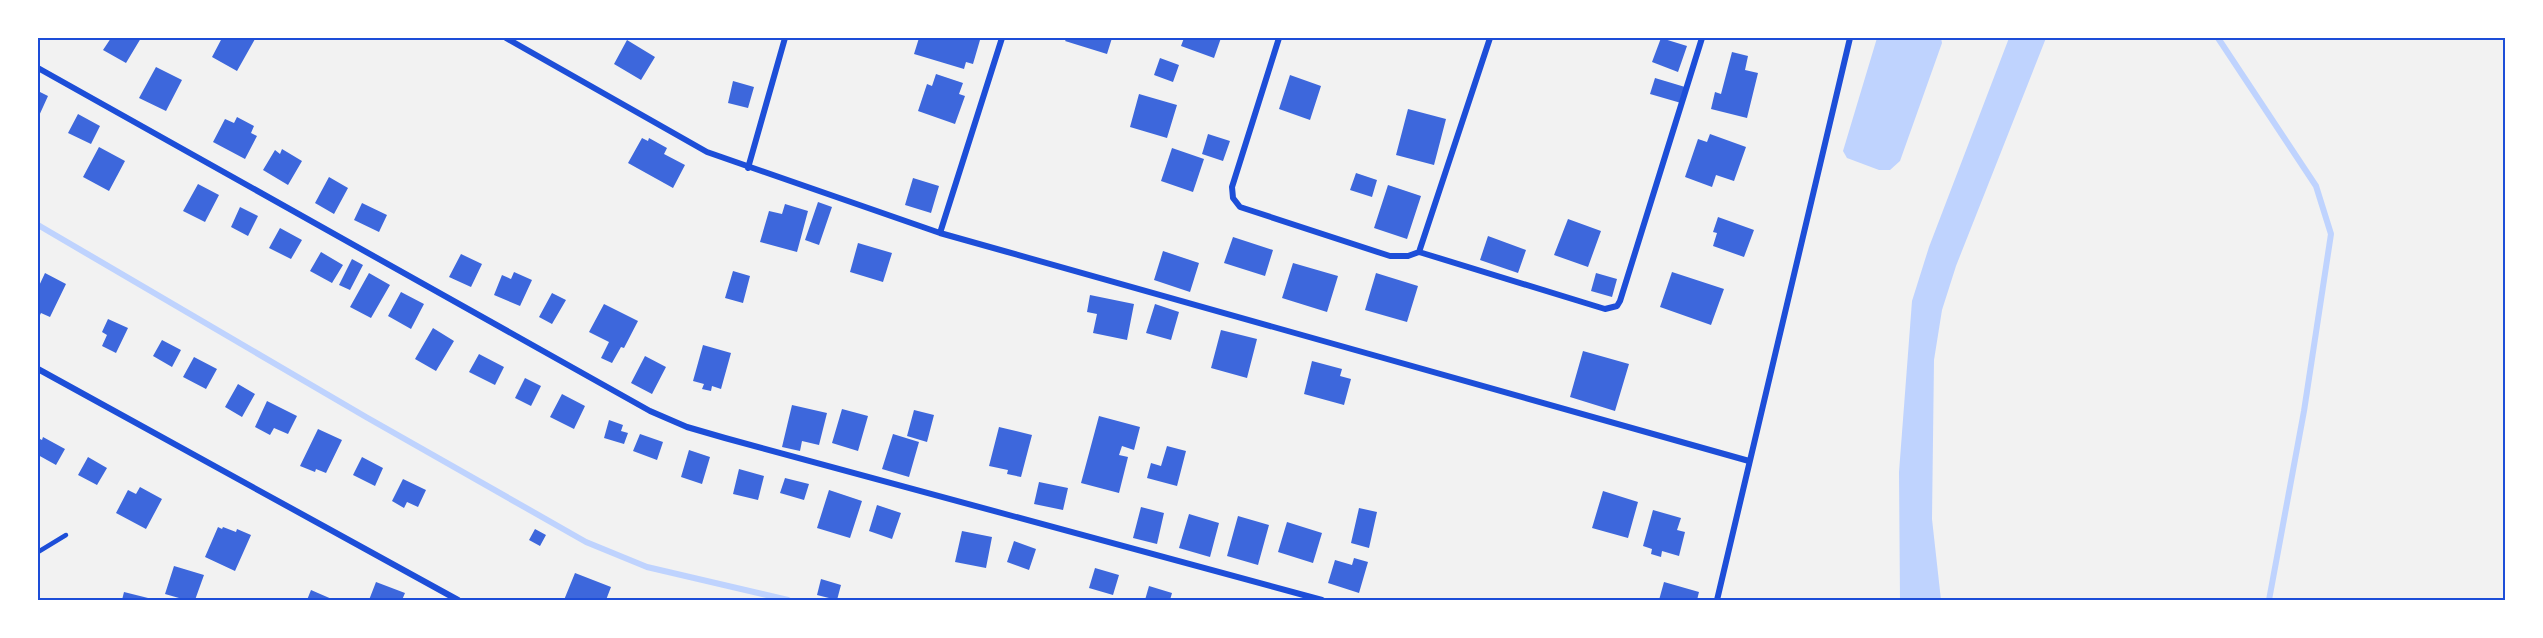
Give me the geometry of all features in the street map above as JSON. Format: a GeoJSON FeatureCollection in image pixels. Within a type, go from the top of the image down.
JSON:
{"type":"FeatureCollection","features":[{"type":"Feature","properties":{"kind":"street"},"geometry":{"type":"LineString","coordinates":[[506,38],[707,152],[748,168],[940,233],[1749,461]]}},
{"type":"Feature","properties":{"kind":"street"},"geometry":{"type":"LineString","coordinates":[[748,168],[785,38]]}},
{"type":"Feature","properties":{"kind":"street"},"geometry":{"type":"LineString","coordinates":[[940,233],[1002,38]]}},
{"type":"Feature","properties":{"kind":"street"},"geometry":{"type":"LineString","coordinates":[[1279,38],[1232,187],[1233,198],[1240,207],[1390,256],[1400,257],[1419,252],[1605,309],[1617,306],[1702,38]]}},
{"type":"Feature","properties":{"kind":"street"},"geometry":{"type":"LineString","coordinates":[[1419,252],[1490,38]]}},
{"type":"Feature","properties":{"kind":"street"},"geometry":{"type":"LineString","coordinates":[[1717,600],[1850,38]]}},
{"type":"Feature","properties":{"kind":"street"},"geometry":{"type":"LineString","coordinates":[[38,68],[668,419],[725,438],[1322,600]]}},
{"type":"Feature","properties":{"kind":"street"},"geometry":{"type":"LineString","coordinates":[[38,369],[458,600]]}},
{"type":"Feature","properties":{"kind":"lane"},"geometry":{"type":"LineString","coordinates":[[38,552],[66,535]]}},
{"type":"Feature","properties":{"kind":"water"},"geometry":{"type":"Polygon","coordinates":[[[1877,38],[1941,38],[1942,43],[1900,161],[1890,170],[1879,170],[1847,158],[1843,151],[1877,38]]]}},
{"type":"Feature","properties":{"kind":"water"},"geometry":{"type":"Polygon","coordinates":[[[2009,38],[2046,38],[1956,266],[1942,310],[1934,360],[1932,519],[1941,600],[1900,600],[1899,472],[1912,301],[1929,247],[2009,38]]]}},
{"type":"Feature","properties":{"kind":"building"},"geometry":{"type":"Polygon","coordinates":[[[111,38],[141,38],[126,63],[103,50],[111,38]]]}},
{"type":"Feature","properties":{"kind":"building"},"geometry":{"type":"Polygon","coordinates":[[[222,38],[255,39],[237,71],[212,57],[222,38]]]}},
{"type":"Feature","properties":{"kind":"building"},"geometry":{"type":"Polygon","coordinates":[[[919,38],[980,40],[973,64],[966,62],[964,69],[914,54],[919,38]]]}},
{"type":"Feature","properties":{"kind":"building"},"geometry":{"type":"Polygon","coordinates":[[[1067,38],[1112,38],[1107,54],[1065,41],[1067,38]]]}},
{"type":"Feature","properties":{"kind":"building"},"geometry":{"type":"Polygon","coordinates":[[[1184,38],[1221,38],[1214,58],[1181,46],[1184,38]]]}},
{"type":"Feature","properties":{"kind":"building"},"geometry":{"type":"Polygon","coordinates":[[[1661,38],[1687,46],[1678,72],[1652,62],[1661,38]]]}},
{"type":"Feature","properties":{"kind":"building"},"geometry":{"type":"Polygon","coordinates":[[[627,40],[655,57],[641,80],[614,64],[627,40]]]}},
{"type":"Feature","properties":{"kind":"building"},"geometry":{"type":"Polygon","coordinates":[[[1732,52],[1748,56],[1745,70],[1758,73],[1747,118],[1711,109],[1715,92],[1721,94],[1732,52]]]}},
{"type":"Feature","properties":{"kind":"building"},"geometry":{"type":"Polygon","coordinates":[[[1160,58],[1179,65],[1173,82],[1154,75],[1160,58]]]}},
{"type":"Feature","properties":{"kind":"building"},"geometry":{"type":"Polygon","coordinates":[[[156,67],[182,80],[166,111],[139,98],[156,67]]]}},
{"type":"Feature","properties":{"kind":"building"},"geometry":{"type":"Polygon","coordinates":[[[936,74],[963,83],[959,94],[965,96],[955,124],[918,111],[927,84],[932,86],[936,74]]]}},
{"type":"Feature","properties":{"kind":"building"},"geometry":{"type":"Polygon","coordinates":[[[1290,75],[1321,86],[1310,120],[1279,109],[1290,75]]]}},
{"type":"Feature","properties":{"kind":"building"},"geometry":{"type":"Polygon","coordinates":[[[1655,78],[1685,87],[1681,103],[1650,94],[1655,78]]]}},
{"type":"Feature","properties":{"kind":"building"},"geometry":{"type":"Polygon","coordinates":[[[733,81],[754,87],[748,108],[728,103],[733,81]]]}},
{"type":"Feature","properties":{"kind":"building"},"geometry":{"type":"Polygon","coordinates":[[[38,91],[48,96],[38,118],[38,91]]]}},
{"type":"Feature","properties":{"kind":"building"},"geometry":{"type":"Polygon","coordinates":[[[1139,94],[1177,105],[1167,138],[1130,127],[1139,94]]]}},
{"type":"Feature","properties":{"kind":"building"},"geometry":{"type":"Polygon","coordinates":[[[1408,109],[1446,119],[1434,165],[1396,155],[1408,109]]]}},
{"type":"Feature","properties":{"kind":"building"},"geometry":{"type":"Polygon","coordinates":[[[78,114],[100,126],[91,144],[68,133],[78,114]]]}},
{"type":"Feature","properties":{"kind":"building"},"geometry":{"type":"Polygon","coordinates":[[[237,117],[254,126],[251,133],[257,136],[245,159],[213,142],[225,119],[234,123],[237,117]]]}},
{"type":"Feature","properties":{"kind":"building"},"geometry":{"type":"Polygon","coordinates":[[[1208,134],[1230,141],[1223,161],[1202,154],[1208,134]]]}},
{"type":"Feature","properties":{"kind":"building"},"geometry":{"type":"Polygon","coordinates":[[[1710,134],[1746,147],[1734,181],[1716,175],[1712,187],[1685,177],[1698,139],[1707,142],[1710,134]]]}},
{"type":"Feature","properties":{"kind":"building"},"geometry":{"type":"Polygon","coordinates":[[[642,138],[648,141],[649,138],[667,148],[664,154],[685,165],[673,188],[628,163],[642,138]]]}},
{"type":"Feature","properties":{"kind":"building"},"geometry":{"type":"Polygon","coordinates":[[[99,147],[125,161],[109,191],[83,177],[99,147]]]}},
{"type":"Feature","properties":{"kind":"building"},"geometry":{"type":"Polygon","coordinates":[[[1172,148],[1204,159],[1193,192],[1161,181],[1172,148]]]}},
{"type":"Feature","properties":{"kind":"building"},"geometry":{"type":"Polygon","coordinates":[[[282,149],[302,161],[288,185],[263,170],[275,150],[280,154],[282,149]]]}},
{"type":"Feature","properties":{"kind":"building"},"geometry":{"type":"Polygon","coordinates":[[[1356,173],[1377,180],[1372,197],[1350,190],[1356,173]]]}},
{"type":"Feature","properties":{"kind":"building"},"geometry":{"type":"Polygon","coordinates":[[[329,177],[348,188],[334,214],[315,203],[329,177]]]}},
{"type":"Feature","properties":{"kind":"building"},"geometry":{"type":"Polygon","coordinates":[[[913,178],[939,186],[931,213],[905,205],[913,178]]]}},
{"type":"Feature","properties":{"kind":"building"},"geometry":{"type":"Polygon","coordinates":[[[198,184],[219,195],[205,222],[183,211],[198,184]]]}},
{"type":"Feature","properties":{"kind":"building"},"geometry":{"type":"Polygon","coordinates":[[[1388,185],[1421,196],[1407,239],[1374,228],[1388,185]]]}},
{"type":"Feature","properties":{"kind":"building"},"geometry":{"type":"Polygon","coordinates":[[[818,202],[832,207],[819,245],[805,240],[818,202]]]}},
{"type":"Feature","properties":{"kind":"building"},"geometry":{"type":"Polygon","coordinates":[[[362,203],[387,215],[379,232],[354,220],[362,203]]]}},
{"type":"Feature","properties":{"kind":"building"},"geometry":{"type":"Polygon","coordinates":[[[785,204],[808,211],[797,252],[760,242],[769,211],[782,214],[785,204]]]}},
{"type":"Feature","properties":{"kind":"building"},"geometry":{"type":"Polygon","coordinates":[[[240,207],[258,216],[248,236],[231,227],[240,207]]]}},
{"type":"Feature","properties":{"kind":"building"},"geometry":{"type":"Polygon","coordinates":[[[1718,217],[1754,230],[1744,257],[1713,246],[1717,233],[1713,232],[1718,217]]]}},
{"type":"Feature","properties":{"kind":"building"},"geometry":{"type":"Polygon","coordinates":[[[1568,219],[1601,231],[1588,267],[1554,255],[1568,219]]]}},
{"type":"Feature","properties":{"kind":"building"},"geometry":{"type":"Polygon","coordinates":[[[280,228],[302,240],[291,259],[269,248],[280,228]]]}},
{"type":"Feature","properties":{"kind":"building"},"geometry":{"type":"Polygon","coordinates":[[[1488,236],[1526,250],[1518,273],[1480,260],[1488,236]]]}},
{"type":"Feature","properties":{"kind":"building"},"geometry":{"type":"Polygon","coordinates":[[[1233,237],[1273,250],[1265,276],[1224,263],[1233,237]]]}},
{"type":"Feature","properties":{"kind":"building"},"geometry":{"type":"Polygon","coordinates":[[[858,243],[892,253],[883,282],[850,272],[858,243]]]}},
{"type":"Feature","properties":{"kind":"building"},"geometry":{"type":"Polygon","coordinates":[[[1163,251],[1199,263],[1190,292],[1154,280],[1163,251]]]}},
{"type":"Feature","properties":{"kind":"building"},"geometry":{"type":"Polygon","coordinates":[[[321,252],[343,265],[332,283],[310,271],[321,252]]]}},
{"type":"Feature","properties":{"kind":"building"},"geometry":{"type":"Polygon","coordinates":[[[461,254],[482,264],[471,287],[449,277],[461,254]]]}},
{"type":"Feature","properties":{"kind":"building"},"geometry":{"type":"Polygon","coordinates":[[[352,259],[363,265],[350,290],[339,285],[352,259]]]}},
{"type":"Feature","properties":{"kind":"building"},"geometry":{"type":"Polygon","coordinates":[[[1293,263],[1338,276],[1327,312],[1282,298],[1293,263]]]}},
{"type":"Feature","properties":{"kind":"building"},"geometry":{"type":"Polygon","coordinates":[[[733,271],[750,276],[743,303],[725,298],[733,271]]]}},
{"type":"Feature","properties":{"kind":"building"},"geometry":{"type":"Polygon","coordinates":[[[514,272],[532,280],[520,306],[494,295],[502,275],[511,279],[514,272]]]}},
{"type":"Feature","properties":{"kind":"building"},"geometry":{"type":"Polygon","coordinates":[[[1672,272],[1724,289],[1711,325],[1660,307],[1672,272]]]}},
{"type":"Feature","properties":{"kind":"building"},"geometry":{"type":"Polygon","coordinates":[[[45,273],[66,284],[50,317],[41,313],[39,317],[38,288],[45,273]]]}},
{"type":"Feature","properties":{"kind":"building"},"geometry":{"type":"Polygon","coordinates":[[[369,273],[390,285],[371,318],[350,307],[369,273]]]}},
{"type":"Feature","properties":{"kind":"building"},"geometry":{"type":"Polygon","coordinates":[[[1376,273],[1418,286],[1407,322],[1365,310],[1376,273]]]}},
{"type":"Feature","properties":{"kind":"building"},"geometry":{"type":"Polygon","coordinates":[[[1596,273],[1617,279],[1612,297],[1591,291],[1596,273]]]}},
{"type":"Feature","properties":{"kind":"building"},"geometry":{"type":"Polygon","coordinates":[[[401,292],[424,304],[411,329],[388,316],[401,292]]]}},
{"type":"Feature","properties":{"kind":"building"},"geometry":{"type":"Polygon","coordinates":[[[552,293],[566,300],[552,324],[539,317],[552,293]]]}},
{"type":"Feature","properties":{"kind":"building"},"geometry":{"type":"Polygon","coordinates":[[[1090,295],[1134,304],[1127,340],[1093,333],[1097,314],[1087,312],[1090,295]]]}},
{"type":"Feature","properties":{"kind":"building"},"geometry":{"type":"Polygon","coordinates":[[[604,304],[638,321],[624,348],[621,347],[612,363],[601,358],[609,342],[589,332],[604,304]]]}},
{"type":"Feature","properties":{"kind":"building"},"geometry":{"type":"Polygon","coordinates":[[[1155,304],[1179,312],[1171,340],[1146,333],[1155,304]]]}},
{"type":"Feature","properties":{"kind":"building"},"geometry":{"type":"Polygon","coordinates":[[[108,319],[128,328],[116,353],[102,346],[107,335],[102,332],[108,319]]]}},
{"type":"Feature","properties":{"kind":"building"},"geometry":{"type":"Polygon","coordinates":[[[433,328],[454,341],[436,371],[415,359],[433,328]]]}},
{"type":"Feature","properties":{"kind":"building"},"geometry":{"type":"Polygon","coordinates":[[[1221,330],[1257,339],[1247,378],[1211,368],[1221,330]]]}},
{"type":"Feature","properties":{"kind":"building"},"geometry":{"type":"Polygon","coordinates":[[[162,340],[181,350],[172,367],[153,356],[162,340]]]}},
{"type":"Feature","properties":{"kind":"building"},"geometry":{"type":"Polygon","coordinates":[[[703,345],[731,353],[721,389],[712,386],[711,391],[702,389],[704,384],[693,381],[703,345]]]}},
{"type":"Feature","properties":{"kind":"building"},"geometry":{"type":"Polygon","coordinates":[[[1583,351],[1629,364],[1615,411],[1570,397],[1583,351]]]}},
{"type":"Feature","properties":{"kind":"building"},"geometry":{"type":"Polygon","coordinates":[[[479,354],[504,367],[495,385],[469,372],[479,354]]]}},
{"type":"Feature","properties":{"kind":"building"},"geometry":{"type":"Polygon","coordinates":[[[645,356],[666,367],[652,394],[631,383],[645,356]]]}},
{"type":"Feature","properties":{"kind":"building"},"geometry":{"type":"Polygon","coordinates":[[[194,357],[217,369],[206,389],[183,377],[194,357]]]}},
{"type":"Feature","properties":{"kind":"building"},"geometry":{"type":"Polygon","coordinates":[[[1312,361],[1342,369],[1340,376],[1351,379],[1344,405],[1304,394],[1312,361]]]}},
{"type":"Feature","properties":{"kind":"building"},"geometry":{"type":"Polygon","coordinates":[[[525,378],[541,386],[531,406],[515,398],[525,378]]]}},
{"type":"Feature","properties":{"kind":"building"},"geometry":{"type":"Polygon","coordinates":[[[238,384],[255,394],[242,417],[225,407],[238,384]]]}},
{"type":"Feature","properties":{"kind":"building"},"geometry":{"type":"Polygon","coordinates":[[[562,394],[585,406],[574,429],[550,417],[562,394]]]}},
{"type":"Feature","properties":{"kind":"building"},"geometry":{"type":"Polygon","coordinates":[[[267,401],[297,416],[288,434],[274,428],[270,435],[255,427],[267,401]]]}},
{"type":"Feature","properties":{"kind":"building"},"geometry":{"type":"Polygon","coordinates":[[[792,405],[827,413],[819,445],[802,441],[800,451],[782,447],[792,405]]]}},
{"type":"Feature","properties":{"kind":"building"},"geometry":{"type":"Polygon","coordinates":[[[842,409],[868,416],[858,451],[832,443],[842,409]]]}},
{"type":"Feature","properties":{"kind":"building"},"geometry":{"type":"Polygon","coordinates":[[[914,410],[934,415],[927,442],[907,436],[914,410]]]}},
{"type":"Feature","properties":{"kind":"building"},"geometry":{"type":"Polygon","coordinates":[[[1099,416],[1140,427],[1134,450],[1122,446],[1119,455],[1128,457],[1119,493],[1081,483],[1099,416]]]}},
{"type":"Feature","properties":{"kind":"building"},"geometry":{"type":"Polygon","coordinates":[[[609,420],[623,425],[621,431],[628,433],[624,444],[604,438],[609,420]]]}},
{"type":"Feature","properties":{"kind":"building"},"geometry":{"type":"Polygon","coordinates":[[[999,427],[1032,435],[1021,477],[1007,474],[1008,470],[989,466],[999,427]]]}},
{"type":"Feature","properties":{"kind":"building"},"geometry":{"type":"Polygon","coordinates":[[[318,429],[342,440],[326,473],[316,469],[315,472],[300,466],[318,429]]]}},
{"type":"Feature","properties":{"kind":"building"},"geometry":{"type":"Polygon","coordinates":[[[640,434],[663,442],[657,460],[633,451],[640,434]]]}},
{"type":"Feature","properties":{"kind":"building"},"geometry":{"type":"Polygon","coordinates":[[[893,434],[919,442],[909,477],[882,469],[893,434]]]}},
{"type":"Feature","properties":{"kind":"building"},"geometry":{"type":"Polygon","coordinates":[[[43,437],[65,449],[56,465],[38,455],[38,438],[42,440],[43,437]]]}},
{"type":"Feature","properties":{"kind":"building"},"geometry":{"type":"Polygon","coordinates":[[[1167,446],[1186,451],[1177,486],[1147,478],[1151,463],[1161,466],[1167,446]]]}},
{"type":"Feature","properties":{"kind":"building"},"geometry":{"type":"Polygon","coordinates":[[[689,450],[710,457],[702,484],[681,477],[689,450]]]}},
{"type":"Feature","properties":{"kind":"building"},"geometry":{"type":"Polygon","coordinates":[[[88,457],[107,468],[97,485],[78,475],[88,457]]]}},
{"type":"Feature","properties":{"kind":"building"},"geometry":{"type":"Polygon","coordinates":[[[362,457],[383,468],[375,486],[353,475],[362,457]]]}},
{"type":"Feature","properties":{"kind":"building"},"geometry":{"type":"Polygon","coordinates":[[[739,469],[764,476],[758,500],[733,494],[739,469]]]}},
{"type":"Feature","properties":{"kind":"building"},"geometry":{"type":"Polygon","coordinates":[[[785,478],[809,484],[804,500],[780,493],[785,478]]]}},
{"type":"Feature","properties":{"kind":"building"},"geometry":{"type":"Polygon","coordinates":[[[403,479],[426,490],[418,507],[407,502],[404,508],[392,501],[403,479]]]}},
{"type":"Feature","properties":{"kind":"building"},"geometry":{"type":"Polygon","coordinates":[[[1039,482],[1068,488],[1063,510],[1034,504],[1039,482]]]}},
{"type":"Feature","properties":{"kind":"building"},"geometry":{"type":"Polygon","coordinates":[[[140,487],[162,499],[146,529],[116,513],[128,490],[136,494],[140,487]]]}},
{"type":"Feature","properties":{"kind":"building"},"geometry":{"type":"Polygon","coordinates":[[[829,490],[862,501],[850,538],[817,528],[829,490]]]}},
{"type":"Feature","properties":{"kind":"building"},"geometry":{"type":"Polygon","coordinates":[[[1603,491],[1638,502],[1628,538],[1592,528],[1603,491]]]}},
{"type":"Feature","properties":{"kind":"building"},"geometry":{"type":"Polygon","coordinates":[[[877,505],[901,513],[892,539],[869,531],[877,505]]]}},
{"type":"Feature","properties":{"kind":"building"},"geometry":{"type":"Polygon","coordinates":[[[1141,507],[1164,513],[1157,544],[1133,538],[1141,507]]]}},
{"type":"Feature","properties":{"kind":"building"},"geometry":{"type":"Polygon","coordinates":[[[1359,508],[1377,512],[1369,548],[1351,543],[1359,508]]]}},
{"type":"Feature","properties":{"kind":"building"},"geometry":{"type":"Polygon","coordinates":[[[1653,510],[1681,518],[1677,530],[1685,532],[1679,556],[1662,551],[1661,557],[1651,554],[1652,549],[1643,546],[1653,510]]]}},
{"type":"Feature","properties":{"kind":"building"},"geometry":{"type":"Polygon","coordinates":[[[1189,514],[1219,523],[1210,557],[1179,548],[1189,514]]]}},
{"type":"Feature","properties":{"kind":"building"},"geometry":{"type":"Polygon","coordinates":[[[1238,516],[1269,525],[1258,565],[1227,556],[1238,516]]]}},
{"type":"Feature","properties":{"kind":"building"},"geometry":{"type":"Polygon","coordinates":[[[1287,522],[1322,533],[1313,563],[1278,552],[1287,522]]]}},
{"type":"Feature","properties":{"kind":"building"},"geometry":{"type":"Polygon","coordinates":[[[218,527],[236,532],[237,529],[251,535],[235,571],[205,557],[218,527]]]}},
{"type":"Feature","properties":{"kind":"building"},"geometry":{"type":"Polygon","coordinates":[[[535,529],[546,535],[540,546],[529,540],[535,529]]]}},
{"type":"Feature","properties":{"kind":"building"},"geometry":{"type":"Polygon","coordinates":[[[962,531],[992,537],[986,568],[955,562],[962,531]]]}},
{"type":"Feature","properties":{"kind":"building"},"geometry":{"type":"Polygon","coordinates":[[[1014,541],[1036,549],[1029,570],[1007,562],[1014,541]]]}},
{"type":"Feature","properties":{"kind":"building"},"geometry":{"type":"Polygon","coordinates":[[[1354,558],[1368,562],[1359,593],[1328,583],[1335,560],[1352,565],[1354,558]]]}},
{"type":"Feature","properties":{"kind":"building"},"geometry":{"type":"Polygon","coordinates":[[[174,566],[204,575],[195,600],[165,594],[174,566]]]}},
{"type":"Feature","properties":{"kind":"building"},"geometry":{"type":"Polygon","coordinates":[[[1095,568],[1119,575],[1113,595],[1089,588],[1095,568]]]}},
{"type":"Feature","properties":{"kind":"building"},"geometry":{"type":"Polygon","coordinates":[[[575,573],[611,587],[606,600],[564,600],[575,573]]]}},
{"type":"Feature","properties":{"kind":"building"},"geometry":{"type":"Polygon","coordinates":[[[821,579],[841,585],[837,600],[817,595],[821,579]]]}},
{"type":"Feature","properties":{"kind":"building"},"geometry":{"type":"Polygon","coordinates":[[[376,582],[405,593],[402,600],[369,600],[376,582]]]}},
{"type":"Feature","properties":{"kind":"building"},"geometry":{"type":"Polygon","coordinates":[[[1664,582],[1699,592],[1697,600],[1659,600],[1664,582]]]}},
{"type":"Feature","properties":{"kind":"building"},"geometry":{"type":"Polygon","coordinates":[[[1149,586],[1172,593],[1170,600],[1145,600],[1149,586]]]}},
{"type":"Feature","properties":{"kind":"building"},"geometry":{"type":"Polygon","coordinates":[[[311,590],[334,600],[307,600],[311,590]]]}},
{"type":"Feature","properties":{"kind":"building"},"geometry":{"type":"Polygon","coordinates":[[[124,592],[156,600],[122,600],[124,592]]]}},
{"type":"Feature","properties":{"kind":"waterway"},"geometry":{"type":"LineString","coordinates":[[2218,38],[2316,186],[2331,234],[2304,411],[2269,600]]}},
{"type":"Feature","properties":{"kind":"waterway"},"geometry":{"type":"LineString","coordinates":[[38,225],[366,417],[586,542],[647,567],[788,600]]}}]}
